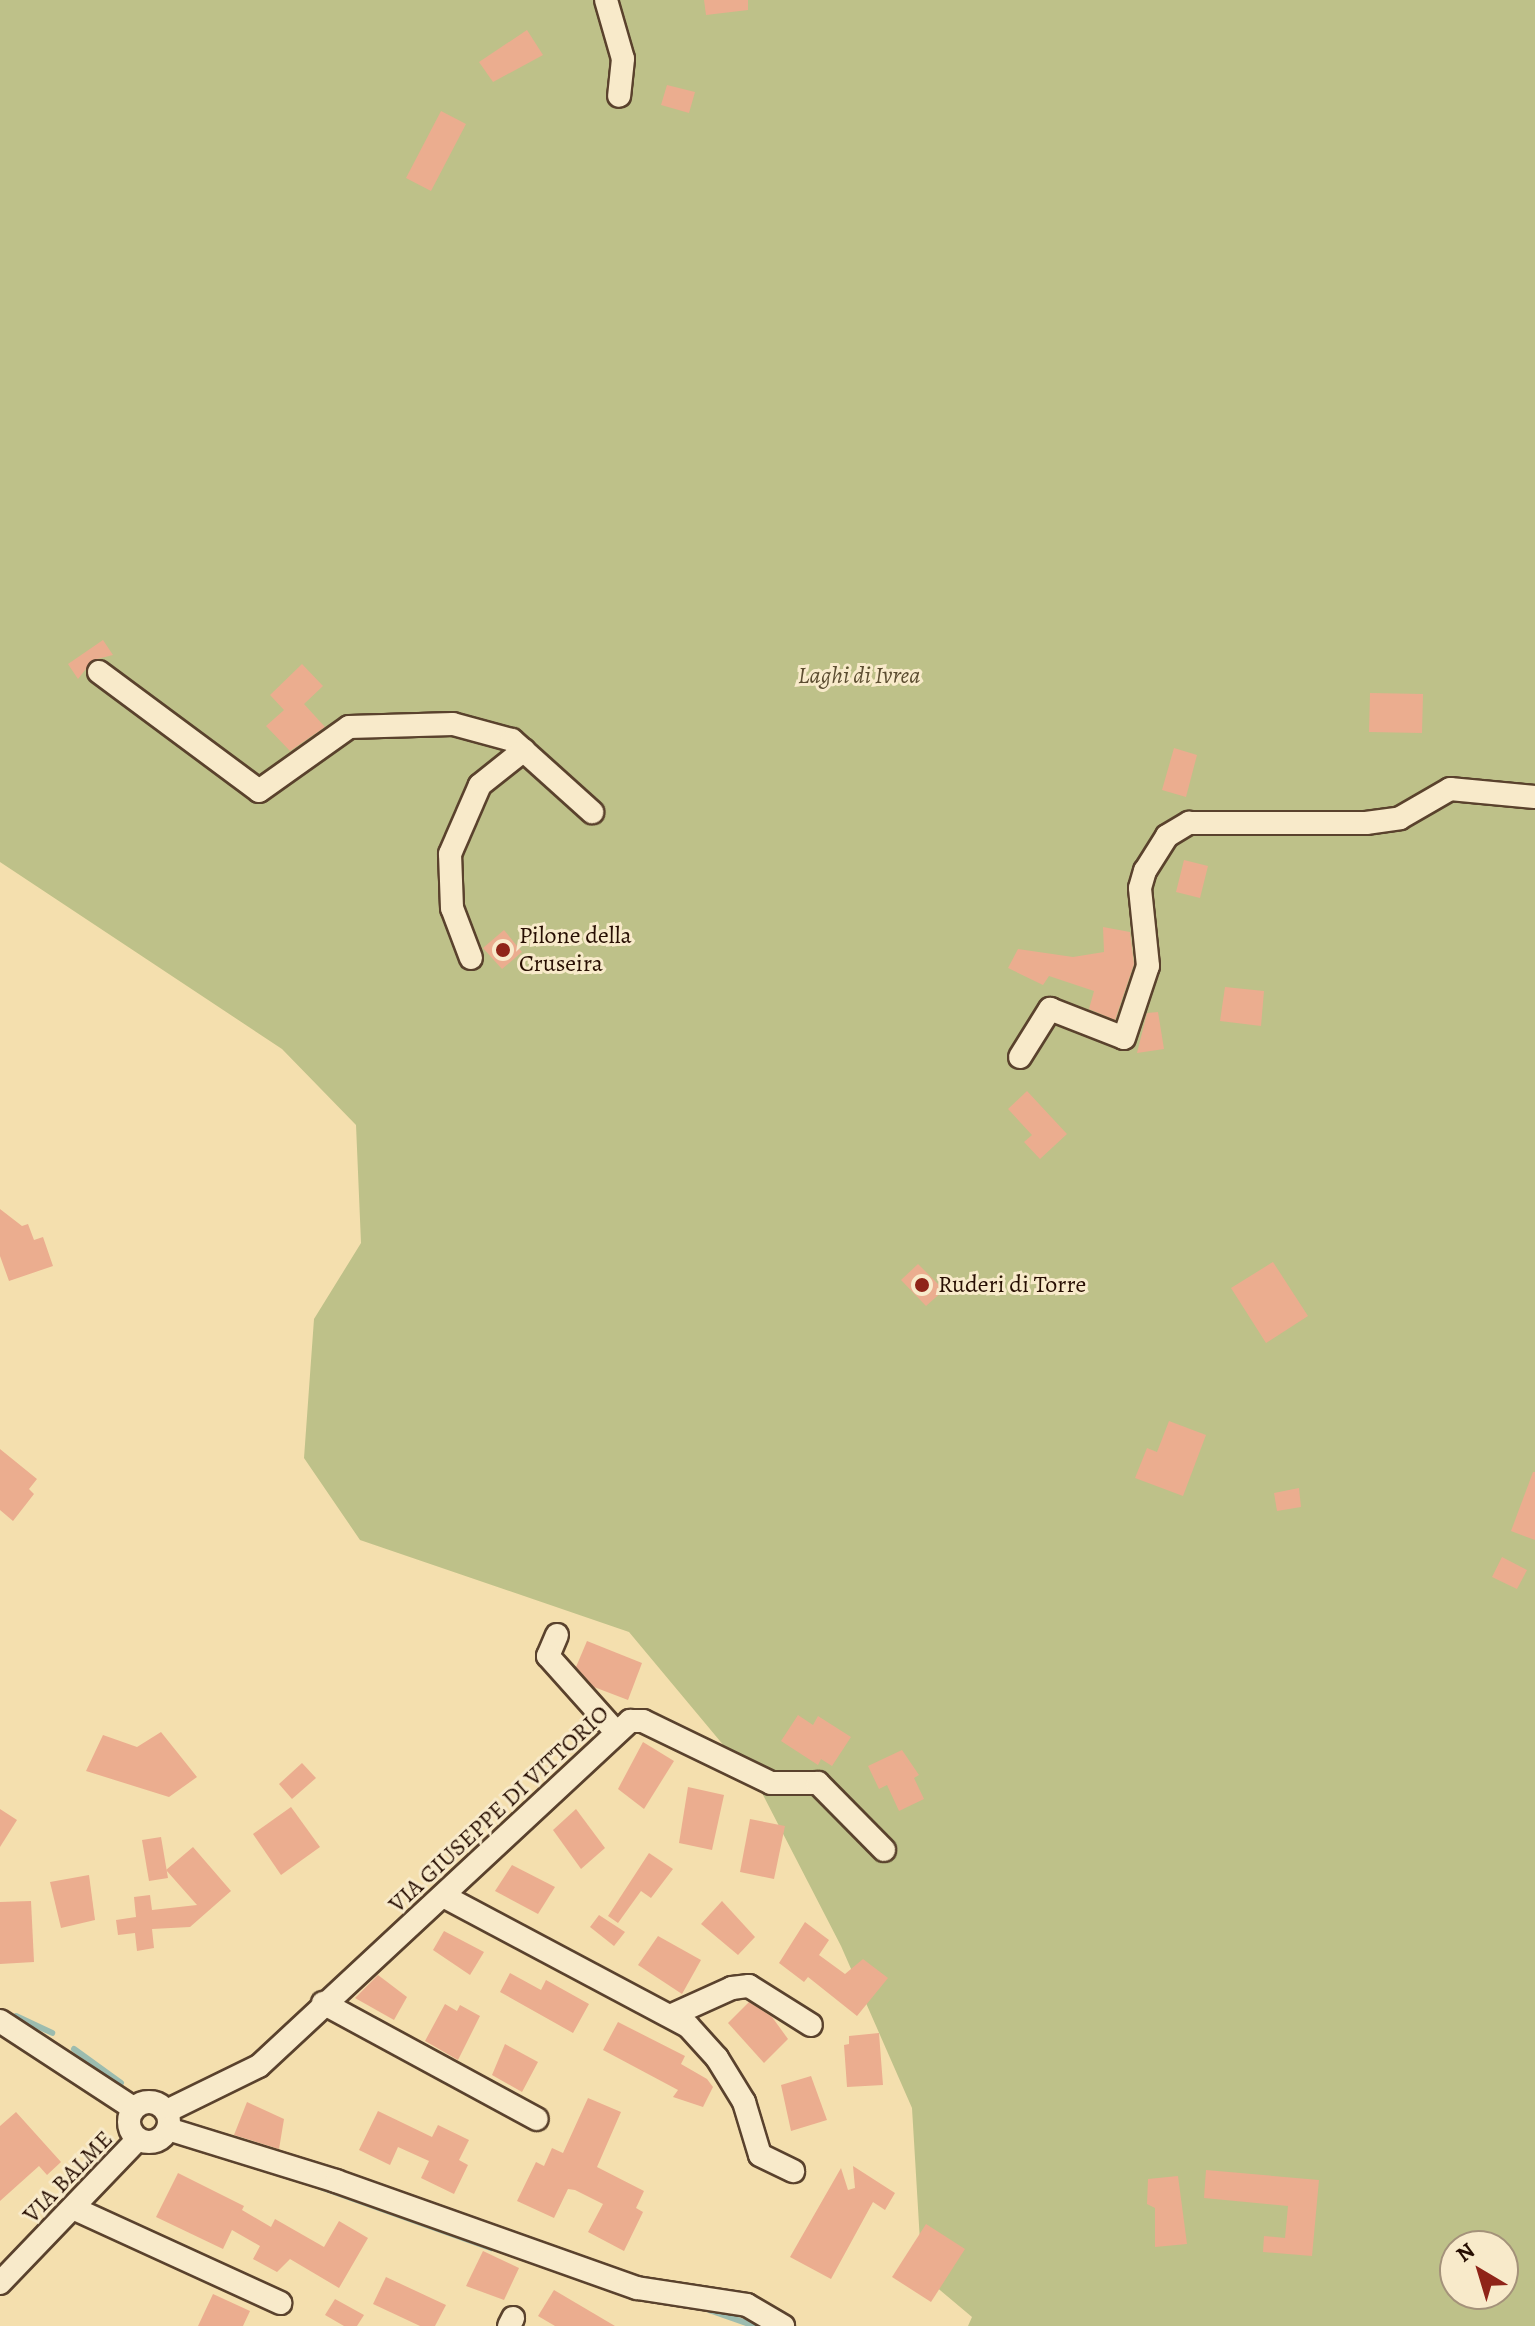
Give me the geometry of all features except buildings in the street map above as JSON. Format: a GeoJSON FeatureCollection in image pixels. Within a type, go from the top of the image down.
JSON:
{"type":"FeatureCollection","features":[{"type":"Feature","properties":{"kind":"street"},"geometry":{"type":"LineString","coordinates":[[606,0],[623,59],[619,96]]}},
{"type":"Feature","properties":{"kind":"street"},"geometry":{"type":"LineString","coordinates":[[99,672],[259,791],[349,727],[453,724],[512,740],[592,812]]}},
{"type":"Feature","properties":{"kind":"street"},"geometry":{"type":"LineString","coordinates":[[471,958],[452,908],[450,854],[480,785],[524,750]]}},
{"type":"Feature","properties":{"kind":"street"},"geometry":{"type":"LineString","coordinates":[[1020,1057],[1050,1009],[1124,1038],[1148,966],[1140,888],[1145,871],[1167,836],[1189,823],[1366,823],[1400,818],[1450,789],[1535,797]]}},
{"type":"Feature","properties":{"kind":"street"},"geometry":{"type":"LineString","coordinates":[[557,1635],[548,1656],[615,1731]]}},
{"type":"Feature","properties":{"kind":"street","name":"VIA GIUSEPPE DI VITTORIO"},"geometry":{"type":"LineString","coordinates":[[168,2120],[259,2066],[323,2003],[445,1897],[615,1731],[630,1721],[643,1721],[771,1783],[818,1783],[884,1850]]}},
{"type":"Feature","properties":{"kind":"street"},"geometry":{"type":"LineString","coordinates":[[445,1897],[688,2026],[717,2058],[744,2102],[760,2155],[793,2171]]}},
{"type":"Feature","properties":{"kind":"street"},"geometry":{"type":"LineString","coordinates":[[670,2016],[732,1988],[749,1986],[811,2025]]}},
{"type":"Feature","properties":{"kind":"street"},"geometry":{"type":"LineString","coordinates":[[323,2003],[537,2119]]}},
{"type":"Feature","properties":{"kind":"street","name":"VIA BALME"},"geometry":{"type":"LineString","coordinates":[[0,2021],[133,2108]]}},
{"type":"Feature","properties":{"kind":"street"},"geometry":{"type":"LineString","coordinates":[[168,2120],[150,2143],[138,2139],[128,2119],[133,2108],[157,2103],[168,2120],[336,2181],[637,2288],[747,2305],[783,2326]]}},
{"type":"Feature","properties":{"kind":"street","name":"VIA BALME"},"geometry":{"type":"LineString","coordinates":[[0,2283],[75,2209],[138,2139]]}},
{"type":"Feature","properties":{"kind":"street"},"geometry":{"type":"LineString","coordinates":[[75,2209],[280,2303]]}},
{"type":"Feature","properties":{"kind":"green space","name":"Laghi di Ivrea"},"geometry":{"type":"Polygon","coordinates":[[[0,0],[1535,0],[1535,2326],[968,2326],[972,2317],[922,2275],[912,2108],[841,1946],[760,1789],[629,1632],[360,1540],[304,1458],[314,1319],[361,1243],[356,1125],[282,1049],[0,862],[0,0]]]}},
{"type":"Feature","properties":{"kind":"waterway"},"geometry":{"type":"LineString","coordinates":[[16,2016],[52,2033]]}},
{"type":"Feature","properties":{"kind":"waterway"},"geometry":{"type":"LineString","coordinates":[[74,2049],[121,2083]]}},
{"type":"Feature","properties":{"kind":"waterway"},"geometry":{"type":"LineString","coordinates":[[320,2187],[491,2248]]}},
{"type":"Feature","properties":{"kind":"waterway"},"geometry":{"type":"LineString","coordinates":[[709,2310],[755,2326]]}},
{"type":"Feature","properties":{"kind":"place","name":"Pilone della Cruseira"},"geometry":{"type":"Point","coordinates":[503,950]}},
{"type":"Feature","properties":{"kind":"place","name":"Ruderi di Torre"},"geometry":{"type":"Point","coordinates":[922,1285]}}]}
